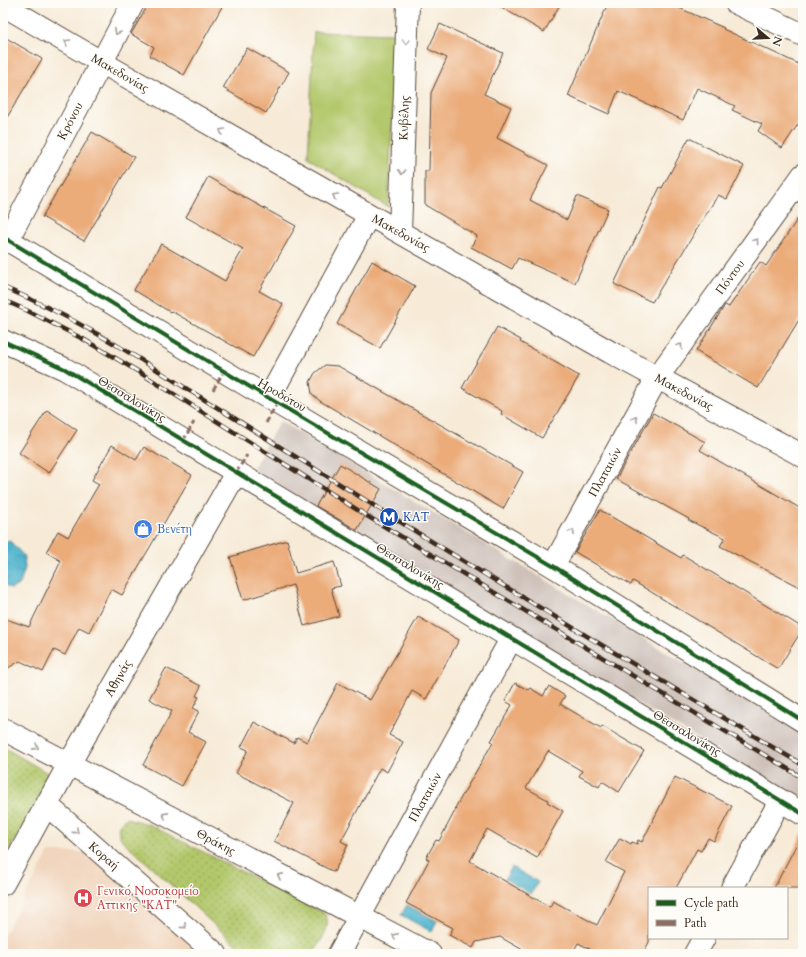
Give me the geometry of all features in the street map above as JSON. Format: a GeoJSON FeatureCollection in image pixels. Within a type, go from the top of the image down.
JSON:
{"type":"FeatureCollection","features":[{"type":"Feature","properties":{"kind":"street","name":"Κρόνου"},"geometry":{"type":"LineString","coordinates":[[5,238],[133,3]]}},
{"type":"Feature","properties":{"kind":"street","name":"Κυβέλης"},"geometry":{"type":"LineString","coordinates":[[400,232],[408,3]]}},
{"type":"Feature","properties":{"kind":"street"},"geometry":{"type":"LineString","coordinates":[[736,3],[803,35]]}},
{"type":"Feature","properties":{"kind":"street","name":"Μακεδονίας"},"geometry":{"type":"LineString","coordinates":[[3,4],[101,62],[657,378],[803,456]]}},
{"type":"Feature","properties":{"kind":"street","name":"Πόντου"},"geometry":{"type":"LineString","coordinates":[[657,378],[803,175]]}},
{"type":"Feature","properties":{"kind":"street"},"geometry":{"type":"LineString","coordinates":[[269,398],[369,215]]}},
{"type":"Feature","properties":{"kind":"street","name":"Ηροδότου"},"geometry":{"type":"LineString","coordinates":[[5,238],[269,398],[553,566]]}},
{"type":"Feature","properties":{"kind":"street","name":"Θεσσαλονίκης"},"geometry":{"type":"LineString","coordinates":[[3,341],[65,369],[803,814]]}},
{"type":"Feature","properties":{"kind":"street","name":"Πλαταιών"},"geometry":{"type":"LineString","coordinates":[[553,566],[657,378]]}},
{"type":"Feature","properties":{"kind":"street","name":"Αθηνάς"},"geometry":{"type":"LineString","coordinates":[[3,884],[69,764],[236,473]]}},
{"type":"Feature","properties":{"kind":"street"},"geometry":{"type":"LineString","coordinates":[[553,566],[803,721]]}},
{"type":"Feature","properties":{"kind":"street","name":"Πλαταιών"},"geometry":{"type":"LineString","coordinates":[[339,954],[511,639]]}},
{"type":"Feature","properties":{"kind":"street","name":"Θράκης"},"geometry":{"type":"LineString","coordinates":[[3,729],[359,918],[430,954]]}},
{"type":"Feature","properties":{"kind":"street"},"geometry":{"type":"LineString","coordinates":[[733,887],[780,800]]}},
{"type":"Feature","properties":{"kind":"street","name":"Κοραή"},"geometry":{"type":"LineString","coordinates":[[46,805],[216,954]]}},
{"type":"Feature","properties":{"kind":"street"},"geometry":{"type":"LineString","coordinates":[[695,954],[703,939]]}},
{"type":"Feature","properties":{"kind":"shaded area"},"geometry":{"type":"Polygon","coordinates":[[[280,421],[803,734],[803,801],[250,473],[280,421]]]}},
{"type":"Feature","properties":{"kind":"shaded area","name":"Γενικό Νοσοκομείο Αττικής \"ΚΑΤ\""},"geometry":{"type":"Polygon","coordinates":[[[49,852],[91,852],[200,954],[3,954],[3,937],[49,852]]]}},
{"type":"Feature","properties":{"kind":"green space"},"geometry":{"type":"Polygon","coordinates":[[[314,32],[396,34],[388,207],[308,158],[314,32]]]}},
{"type":"Feature","properties":{"kind":"green space"},"geometry":{"type":"Polygon","coordinates":[[[3,747],[51,775],[3,862],[3,747]]]}},
{"type":"Feature","properties":{"kind":"green space"},"geometry":{"type":"Polygon","coordinates":[[[127,818],[148,824],[324,913],[327,918],[326,929],[313,954],[246,954],[122,840],[118,828],[123,820],[127,818]]]}},
{"type":"Feature","properties":{"kind":"water"},"geometry":{"type":"Polygon","coordinates":[[[3,541],[10,541],[24,556],[25,568],[20,584],[11,589],[3,584],[3,541]]]}},
{"type":"Feature","properties":{"kind":"water"},"geometry":{"type":"Polygon","coordinates":[[[512,867],[538,882],[531,894],[505,879],[512,867]]]}},
{"type":"Feature","properties":{"kind":"water"},"geometry":{"type":"Polygon","coordinates":[[[407,905],[437,921],[432,932],[401,915],[407,905]]]}},
{"type":"Feature","properties":{"kind":"building"},"geometry":{"type":"Polygon","coordinates":[[[149,3],[224,3],[184,75],[150,56],[154,47],[131,34],[149,3]]]}},
{"type":"Feature","properties":{"kind":"building"},"geometry":{"type":"Polygon","coordinates":[[[494,3],[561,3],[544,32],[494,3]]]}},
{"type":"Feature","properties":{"kind":"building"},"geometry":{"type":"Polygon","coordinates":[[[608,3],[668,3],[803,66],[803,117],[782,148],[758,131],[762,124],[732,110],[735,106],[697,88],[683,120],[618,91],[609,114],[568,96],[608,3]]]}},
{"type":"Feature","properties":{"kind":"building"},"geometry":{"type":"Polygon","coordinates":[[[440,24],[503,53],[484,94],[511,107],[497,138],[548,165],[530,200],[567,220],[577,196],[608,209],[575,283],[518,258],[512,269],[471,247],[477,236],[425,205],[425,171],[429,171],[431,93],[447,58],[428,49],[440,24]]]}},
{"type":"Feature","properties":{"kind":"building"},"geometry":{"type":"Polygon","coordinates":[[[3,36],[42,59],[3,124],[3,36]]]}},
{"type":"Feature","properties":{"kind":"building"},"geometry":{"type":"Polygon","coordinates":[[[247,48],[289,72],[266,113],[223,88],[247,48]]]}},
{"type":"Feature","properties":{"kind":"building"},"geometry":{"type":"Polygon","coordinates":[[[92,132],[134,157],[84,241],[42,217],[92,132]]]}},
{"type":"Feature","properties":{"kind":"building"},"geometry":{"type":"Polygon","coordinates":[[[689,138],[744,166],[727,199],[718,195],[652,302],[614,284],[660,187],[662,188],[689,138]]]}},
{"type":"Feature","properties":{"kind":"building"},"geometry":{"type":"Polygon","coordinates":[[[208,177],[296,226],[259,291],[283,304],[253,357],[171,311],[170,312],[134,290],[161,244],[225,281],[243,249],[186,217],[208,177]]]}},
{"type":"Feature","properties":{"kind":"building"},"geometry":{"type":"Polygon","coordinates":[[[803,211],[803,313],[758,388],[696,351],[725,305],[729,307],[760,262],[766,266],[803,211]]]}},
{"type":"Feature","properties":{"kind":"building"},"geometry":{"type":"Polygon","coordinates":[[[372,261],[415,286],[380,348],[337,324],[372,261]]]}},
{"type":"Feature","properties":{"kind":"building"},"geometry":{"type":"Polygon","coordinates":[[[497,327],[579,376],[542,438],[501,414],[502,411],[462,388],[497,327]]]}},
{"type":"Feature","properties":{"kind":"building"},"geometry":{"type":"Polygon","coordinates":[[[325,365],[338,366],[523,472],[503,509],[320,401],[312,394],[310,382],[315,373],[325,365]]]}},
{"type":"Feature","properties":{"kind":"building"},"geometry":{"type":"Polygon","coordinates":[[[47,410],[77,430],[49,473],[19,453],[47,410]]]}},
{"type":"Feature","properties":{"kind":"building"},"geometry":{"type":"Polygon","coordinates":[[[653,413],[705,442],[700,450],[803,510],[803,589],[720,546],[725,538],[688,520],[689,519],[616,479],[653,413]]]}},
{"type":"Feature","properties":{"kind":"building"},"geometry":{"type":"Polygon","coordinates":[[[112,445],[136,460],[144,447],[192,475],[122,595],[111,589],[89,632],[79,627],[65,655],[54,650],[43,672],[20,661],[3,671],[3,618],[29,627],[61,561],[46,552],[58,531],[68,537],[99,484],[92,480],[112,445]]]}},
{"type":"Feature","properties":{"kind":"building"},"geometry":{"type":"Polygon","coordinates":[[[340,464],[381,489],[357,530],[316,506],[340,464]]]}},
{"type":"Feature","properties":{"kind":"building"},"geometry":{"type":"Polygon","coordinates":[[[600,510],[681,558],[683,555],[803,628],[778,669],[633,581],[631,585],[575,552],[600,510]]]}},
{"type":"Feature","properties":{"kind":"building"},"geometry":{"type":"Polygon","coordinates":[[[287,540],[296,573],[334,562],[341,586],[331,588],[339,616],[304,626],[293,585],[243,600],[230,557],[287,540]]]}},
{"type":"Feature","properties":{"kind":"building"},"geometry":{"type":"Polygon","coordinates":[[[418,617],[459,640],[426,699],[412,691],[389,735],[403,742],[387,772],[380,768],[341,841],[348,845],[334,872],[274,841],[294,803],[236,773],[248,750],[241,747],[254,722],[294,743],[297,737],[307,742],[338,683],[370,700],[418,617]]]}},
{"type":"Feature","properties":{"kind":"building"},"geometry":{"type":"Polygon","coordinates":[[[166,668],[201,686],[196,696],[199,697],[193,708],[199,711],[188,732],[206,742],[182,786],[143,765],[172,711],[149,699],[166,668]]]}},
{"type":"Feature","properties":{"kind":"building"},"geometry":{"type":"Polygon","coordinates":[[[515,683],[528,690],[530,688],[543,696],[549,686],[565,696],[560,704],[601,728],[602,726],[644,751],[619,792],[602,781],[599,787],[579,776],[582,771],[548,751],[526,788],[548,800],[547,802],[563,811],[537,858],[487,829],[470,861],[550,907],[553,901],[597,925],[624,872],[606,862],[620,838],[631,844],[632,842],[637,844],[638,840],[642,842],[675,777],[732,806],[714,841],[708,838],[701,851],[697,849],[677,887],[648,887],[649,942],[643,954],[600,954],[578,943],[572,954],[530,954],[500,937],[476,942],[473,948],[449,935],[453,928],[406,903],[429,860],[426,858],[436,840],[439,841],[456,809],[455,808],[493,742],[491,741],[512,705],[505,701],[515,683]]]}},
{"type":"Feature","properties":{"kind":"building"},"geometry":{"type":"Polygon","coordinates":[[[803,832],[803,888],[775,887],[803,832]]]}},
{"type":"Feature","properties":{"kind":"railway"},"geometry":{"type":"LineString","coordinates":[[3,287],[51,309],[120,347],[512,591],[803,765]]}},
{"type":"Feature","properties":{"kind":"railway"},"geometry":{"type":"LineString","coordinates":[[3,300],[83,339],[139,372],[367,516],[803,778]]}},
{"type":"Feature","properties":{"kind":"marked path"},"geometry":{"type":"LineString","coordinates":[[213,390],[224,371]]}},
{"type":"Feature","properties":{"kind":"marked path"},"geometry":{"type":"LineString","coordinates":[[266,423],[277,403]]}},
{"type":"Feature","properties":{"kind":"marked path"},"geometry":{"type":"LineString","coordinates":[[183,441],[194,422]]}},
{"type":"Feature","properties":{"kind":"marked path"},"geometry":{"type":"LineString","coordinates":[[236,473],[247,455]]}},
{"type":"Feature","properties":{"kind":"cycle path"},"geometry":{"type":"LineString","coordinates":[[3,237],[250,387],[553,566],[803,721]]}},
{"type":"Feature","properties":{"kind":"cycle path"},"geometry":{"type":"LineString","coordinates":[[3,341],[65,369],[803,814]]}},
{"type":"Feature","properties":{"kind":"place","name":"ΚΑΤ"},"geometry":{"type":"Point","coordinates":[389,517]}},
{"type":"Feature","properties":{"kind":"place","name":"Βενέτη"},"geometry":{"type":"Point","coordinates":[143,529]}},
{"type":"Feature","properties":{"kind":"place","name":"Γενικό Νοσοκομείο Αττικής \"ΚΑΤ\""},"geometry":{"type":"Point","coordinates":[83,898]}}]}
